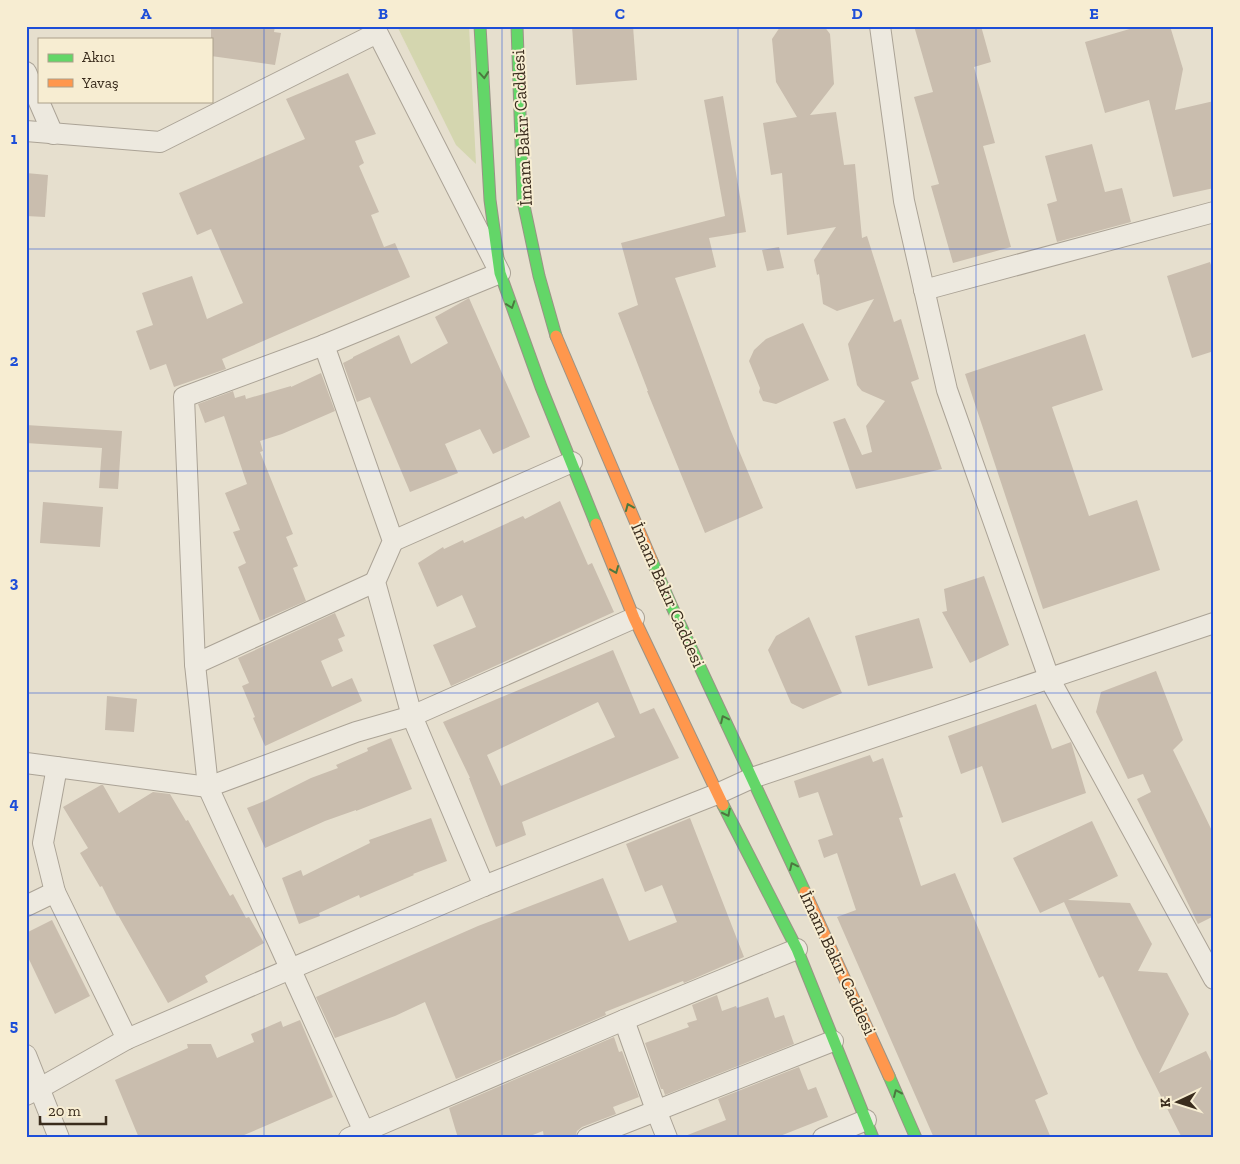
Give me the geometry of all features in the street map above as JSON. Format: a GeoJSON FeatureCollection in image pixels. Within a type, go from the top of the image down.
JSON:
{"type":"FeatureCollection","features":[{"type":"Feature","properties":{"kind":"main road"},"geometry":{"type":"LineString","coordinates":[[480,26],[490,200],[500,273],[541,387],[634,618],[717,794],[797,948],[869,1129]]}},
{"type":"Feature","properties":{"kind":"main road","name":"İmam Bakır Caddesi"},"geometry":{"type":"LineString","coordinates":[[517,26],[523,200],[539,276],[559,345],[672,607],[848,983],[916,1138]]}},
{"type":"Feature","properties":{"kind":"street"},"geometry":{"type":"LineString","coordinates":[[880,26],[904,202],[947,390],[1050,678],[1214,978]]}},
{"type":"Feature","properties":{"kind":"street"},"geometry":{"type":"LineString","coordinates":[[26,131],[160,142],[375,30],[500,273],[324,345],[184,397],[195,664],[208,787],[290,970],[360,1136],[624,1020],[797,948]]}},
{"type":"Feature","properties":{"kind":"street"},"geometry":{"type":"LineString","coordinates":[[26,72],[38,100]]}},
{"type":"Feature","properties":{"kind":"street"},"geometry":{"type":"LineString","coordinates":[[39,102],[53,134]]}},
{"type":"Feature","properties":{"kind":"street"},"geometry":{"type":"LineString","coordinates":[[924,290],[1214,212]]}},
{"type":"Feature","properties":{"kind":"street"},"geometry":{"type":"LineString","coordinates":[[324,345],[393,540],[375,582],[412,716],[484,886]]}},
{"type":"Feature","properties":{"kind":"street"},"geometry":{"type":"LineString","coordinates":[[393,540],[572,462]]}},
{"type":"Feature","properties":{"kind":"street"},"geometry":{"type":"LineString","coordinates":[[195,664],[375,582]]}},
{"type":"Feature","properties":{"kind":"street"},"geometry":{"type":"LineString","coordinates":[[26,764],[57,766],[208,787],[356,732],[412,716],[634,618]]}},
{"type":"Feature","properties":{"kind":"street"},"geometry":{"type":"LineString","coordinates":[[33,1091],[127,1039],[484,886],[717,794],[752,778],[1214,624]]}},
{"type":"Feature","properties":{"kind":"street"},"geometry":{"type":"LineString","coordinates":[[57,766],[43,843],[55,892],[127,1039]]}},
{"type":"Feature","properties":{"kind":"street"},"geometry":{"type":"LineString","coordinates":[[26,906],[55,892]]}},
{"type":"Feature","properties":{"kind":"street"},"geometry":{"type":"LineString","coordinates":[[624,1020],[668,1138]]}},
{"type":"Feature","properties":{"kind":"street"},"geometry":{"type":"LineString","coordinates":[[587,1138],[833,1041]]}},
{"type":"Feature","properties":{"kind":"street"},"geometry":{"type":"LineString","coordinates":[[26,1055],[33,1091],[59,1138]]}},
{"type":"Feature","properties":{"kind":"street"},"geometry":{"type":"LineString","coordinates":[[823,1138],[869,1129]]}},
{"type":"Feature","properties":{"kind":"green space"},"geometry":{"type":"Polygon","coordinates":[[[397,26],[469,26],[476,164],[456,145],[397,26]]]}},
{"type":"Feature","properties":{"kind":"building"},"geometry":{"type":"Polygon","coordinates":[[[211,26],[275,26],[274,32],[281,33],[275,65],[212,56],[211,26]]]}},
{"type":"Feature","properties":{"kind":"building"},"geometry":{"type":"Polygon","coordinates":[[[572,26],[633,26],[637,80],[576,85],[572,26]]]}},
{"type":"Feature","properties":{"kind":"building"},"geometry":{"type":"Polygon","coordinates":[[[824,26],[830,34],[834,84],[810,115],[836,112],[844,165],[855,164],[862,238],[867,236],[894,322],[901,319],[919,379],[911,382],[942,469],[856,489],[833,422],[845,418],[862,455],[872,452],[866,426],[885,401],[862,391],[857,385],[848,344],[874,299],[837,311],[823,304],[819,274],[817,275],[814,260],[836,227],[787,235],[782,173],[771,175],[763,123],[797,117],[776,82],[772,39],[780,27],[824,26]]]}},
{"type":"Feature","properties":{"kind":"building"},"geometry":{"type":"Polygon","coordinates":[[[914,26],[981,26],[991,62],[974,67],[995,143],[983,146],[1011,247],[953,263],[931,186],[939,184],[914,97],[933,92],[914,26]]]}},
{"type":"Feature","properties":{"kind":"building"},"geometry":{"type":"Polygon","coordinates":[[[1140,26],[1170,26],[1183,69],[1175,110],[1214,101],[1214,188],[1173,197],[1149,100],[1105,113],[1085,42],[1140,26]]]}},
{"type":"Feature","properties":{"kind":"building"},"geometry":{"type":"Polygon","coordinates":[[[348,73],[376,134],[355,141],[364,163],[359,166],[379,212],[371,215],[384,247],[395,243],[410,277],[222,359],[226,369],[174,387],[166,364],[150,370],[136,331],[153,325],[142,293],[192,276],[207,319],[243,303],[211,229],[197,235],[179,193],[305,139],[286,99],[348,73]]]}},
{"type":"Feature","properties":{"kind":"building"},"geometry":{"type":"Polygon","coordinates":[[[723,96],[746,232],[709,238],[716,267],[675,278],[730,429],[763,508],[705,533],[647,391],[618,313],[638,305],[621,243],[725,216],[704,100],[723,96]]]}},
{"type":"Feature","properties":{"kind":"building"},"geometry":{"type":"Polygon","coordinates":[[[1092,144],[1105,192],[1122,188],[1131,222],[1057,242],[1047,204],[1057,201],[1045,156],[1092,144]]]}},
{"type":"Feature","properties":{"kind":"building"},"geometry":{"type":"Polygon","coordinates":[[[26,173],[48,175],[45,217],[26,216],[26,173]]]}},
{"type":"Feature","properties":{"kind":"building"},"geometry":{"type":"Polygon","coordinates":[[[779,247],[784,268],[767,271],[762,250],[779,247]]]}},
{"type":"Feature","properties":{"kind":"building"},"geometry":{"type":"Polygon","coordinates":[[[1210,262],[1214,274],[1214,351],[1192,358],[1167,276],[1210,262]]]}},
{"type":"Feature","properties":{"kind":"building"},"geometry":{"type":"Polygon","coordinates":[[[469,298],[530,437],[493,454],[480,429],[445,444],[458,473],[410,492],[370,397],[357,402],[343,363],[399,335],[411,364],[448,343],[435,317],[469,298]]]}},
{"type":"Feature","properties":{"kind":"building"},"geometry":{"type":"Polygon","coordinates":[[[803,323],[829,380],[776,404],[763,401],[749,361],[754,350],[766,339],[803,323]]]}},
{"type":"Feature","properties":{"kind":"building"},"geometry":{"type":"Polygon","coordinates":[[[1085,334],[1103,390],[1052,407],[1089,516],[1137,500],[1160,570],[1043,609],[965,374],[1085,334]]]}},
{"type":"Feature","properties":{"kind":"building"},"geometry":{"type":"Polygon","coordinates":[[[321,373],[335,411],[282,434],[260,441],[263,451],[260,452],[293,534],[286,537],[298,566],[293,568],[306,601],[260,621],[238,567],[246,563],[233,532],[240,530],[225,493],[247,484],[224,416],[205,423],[198,404],[233,391],[235,398],[245,395],[246,399],[291,387],[321,373]]]}},
{"type":"Feature","properties":{"kind":"building"},"geometry":{"type":"Polygon","coordinates":[[[26,425],[122,431],[118,489],[99,488],[102,448],[26,443],[26,425]]]}},
{"type":"Feature","properties":{"kind":"building"},"geometry":{"type":"Polygon","coordinates":[[[560,501],[588,565],[592,563],[614,612],[451,686],[433,645],[476,627],[462,595],[437,607],[418,563],[443,547],[444,549],[463,540],[464,543],[523,516],[525,519],[560,501]]]}},
{"type":"Feature","properties":{"kind":"building"},"geometry":{"type":"Polygon","coordinates":[[[43,502],[103,507],[100,547],[40,543],[43,502]]]}},
{"type":"Feature","properties":{"kind":"building"},"geometry":{"type":"Polygon","coordinates":[[[984,576],[1009,645],[970,663],[942,612],[947,611],[944,589],[984,576]]]}},
{"type":"Feature","properties":{"kind":"building"},"geometry":{"type":"Polygon","coordinates":[[[335,613],[345,636],[338,639],[343,651],[321,661],[332,687],[352,678],[362,701],[265,746],[242,686],[249,683],[238,658],[335,613]]]}},
{"type":"Feature","properties":{"kind":"building"},"geometry":{"type":"Polygon","coordinates":[[[809,617],[842,693],[803,709],[791,703],[768,650],[776,636],[809,617]]]}},
{"type":"Feature","properties":{"kind":"building"},"geometry":{"type":"Polygon","coordinates":[[[919,618],[933,668],[868,686],[855,636],[919,618]]]}},
{"type":"Feature","properties":{"kind":"building"},"geometry":{"type":"Polygon","coordinates":[[[613,650],[640,714],[654,708],[679,758],[522,822],[526,835],[496,847],[470,778],[443,722],[613,650]],[[598,702],[487,755],[501,786],[615,737],[598,702]]]}},
{"type":"Feature","properties":{"kind":"building"},"geometry":{"type":"Polygon","coordinates":[[[1156,671],[1183,740],[1173,750],[1214,835],[1214,916],[1198,924],[1137,799],[1151,792],[1143,774],[1128,779],[1096,712],[1101,692],[1156,671]]]}},
{"type":"Feature","properties":{"kind":"building"},"geometry":{"type":"Polygon","coordinates":[[[107,696],[137,699],[134,732],[105,730],[107,696]]]}},
{"type":"Feature","properties":{"kind":"building"},"geometry":{"type":"Polygon","coordinates":[[[1036,704],[1052,749],[1071,742],[1086,793],[1002,823],[982,766],[961,774],[948,736],[1036,704]]]}},
{"type":"Feature","properties":{"kind":"building"},"geometry":{"type":"Polygon","coordinates":[[[391,738],[412,789],[325,821],[265,848],[247,808],[311,778],[338,768],[336,765],[368,751],[367,748],[391,738]]]}},
{"type":"Feature","properties":{"kind":"building"},"geometry":{"type":"Polygon","coordinates":[[[870,755],[873,762],[883,758],[903,817],[899,818],[921,886],[955,873],[1048,1094],[1035,1100],[1051,1138],[934,1138],[837,917],[856,910],[837,853],[824,858],[818,840],[833,835],[818,792],[799,798],[794,781],[870,755]]]}},
{"type":"Feature","properties":{"kind":"building"},"geometry":{"type":"Polygon","coordinates":[[[103,785],[119,813],[153,792],[170,794],[186,821],[188,820],[230,896],[233,894],[246,918],[249,917],[264,943],[205,976],[208,982],[168,1003],[117,916],[102,886],[100,887],[80,853],[88,848],[63,807],[103,785]]]}},
{"type":"Feature","properties":{"kind":"building"},"geometry":{"type":"Polygon","coordinates":[[[431,818],[447,861],[360,898],[359,895],[319,913],[320,916],[299,924],[282,878],[301,870],[303,876],[370,843],[369,840],[431,818]]]}},
{"type":"Feature","properties":{"kind":"building"},"geometry":{"type":"Polygon","coordinates":[[[690,818],[744,957],[684,983],[683,981],[605,1012],[606,1015],[456,1079],[425,1002],[395,1016],[335,1038],[316,997],[478,926],[603,878],[629,941],[677,922],[662,885],[645,892],[626,844],[690,818]]]}},
{"type":"Feature","properties":{"kind":"building"},"geometry":{"type":"Polygon","coordinates":[[[1092,821],[1118,876],[1068,900],[1130,903],[1152,944],[1138,971],[1167,973],[1189,1014],[1159,1073],[1206,1051],[1214,1067],[1214,1138],[1182,1138],[1103,976],[1099,978],[1064,902],[1040,913],[1013,858],[1092,821]]]}},
{"type":"Feature","properties":{"kind":"building"},"geometry":{"type":"Polygon","coordinates":[[[52,920],[90,996],[55,1014],[26,953],[26,933],[52,920]]]}},
{"type":"Feature","properties":{"kind":"building"},"geometry":{"type":"Polygon","coordinates":[[[717,995],[722,1011],[768,997],[775,1018],[784,1015],[794,1044],[665,1095],[663,1089],[661,1089],[645,1043],[689,1027],[687,1023],[697,1020],[692,1005],[717,995]]]}},
{"type":"Feature","properties":{"kind":"building"},"geometry":{"type":"Polygon","coordinates":[[[300,1020],[333,1097],[237,1138],[139,1138],[115,1080],[188,1048],[187,1044],[211,1044],[217,1058],[254,1042],[251,1034],[281,1021],[283,1027],[300,1020]]]}},
{"type":"Feature","properties":{"kind":"building"},"geometry":{"type":"Polygon","coordinates":[[[614,1037],[619,1052],[622,1051],[639,1097],[613,1107],[616,1114],[582,1127],[577,1131],[575,1138],[544,1138],[543,1131],[525,1138],[458,1138],[449,1108],[614,1037]]]}},
{"type":"Feature","properties":{"kind":"building"},"geometry":{"type":"Polygon","coordinates":[[[799,1067],[808,1090],[816,1087],[828,1117],[775,1138],[685,1138],[685,1136],[726,1120],[718,1099],[799,1067]]]}},
{"type":"Feature","properties":{"kind":"traffic: fast"},"geometry":{"type":"LineString","coordinates":[[480,26],[490,200],[500,273],[541,387],[596,524]]}},
{"type":"Feature","properties":{"kind":"traffic: fast"},"geometry":{"type":"LineString","coordinates":[[517,26],[523,201],[539,276],[556,336]]}},
{"type":"Feature","properties":{"kind":"traffic: fast"},"geometry":{"type":"LineString","coordinates":[[652,561],[805,892]]}},
{"type":"Feature","properties":{"kind":"traffic: fast"},"geometry":{"type":"LineString","coordinates":[[723,805],[797,949],[873,1138]]}},
{"type":"Feature","properties":{"kind":"traffic: fast"},"geometry":{"type":"LineString","coordinates":[[889,1076],[916,1138]]}},
{"type":"Feature","properties":{"kind":"traffic: slow"},"geometry":{"type":"LineString","coordinates":[[556,336],[652,561]]}},
{"type":"Feature","properties":{"kind":"traffic: slow"},"geometry":{"type":"LineString","coordinates":[[596,524],[634,618],[723,805]]}},
{"type":"Feature","properties":{"kind":"traffic: slow"},"geometry":{"type":"LineString","coordinates":[[805,892],[889,1076]]}}]}
